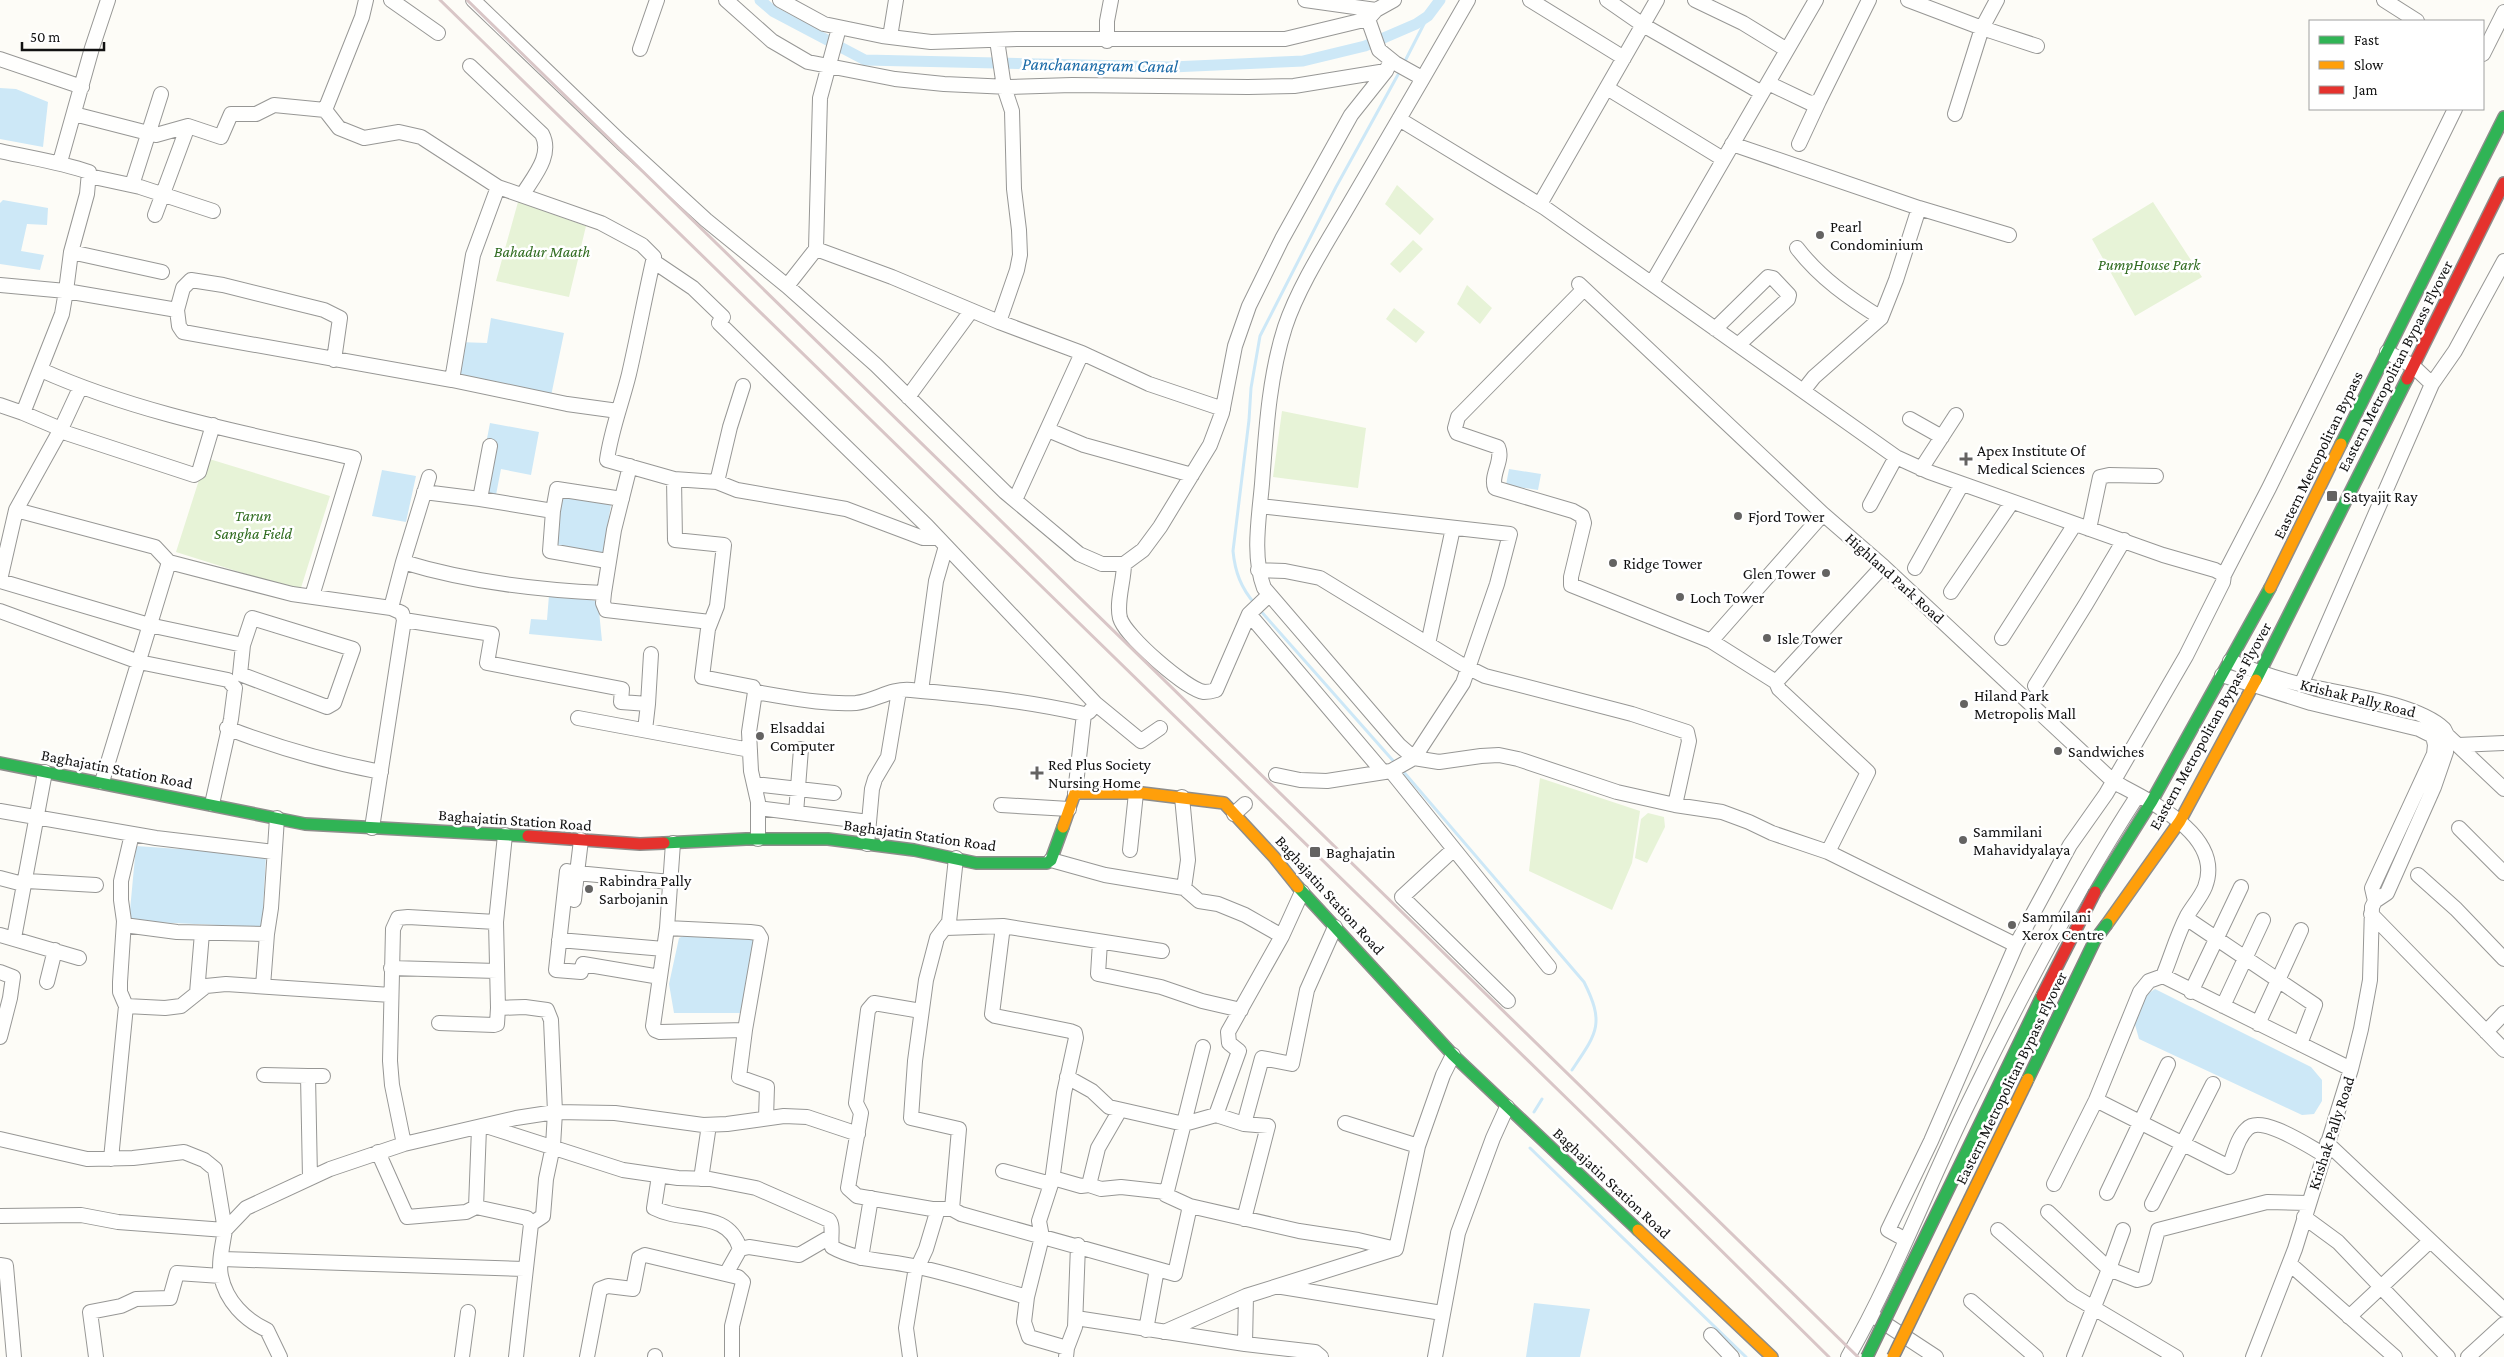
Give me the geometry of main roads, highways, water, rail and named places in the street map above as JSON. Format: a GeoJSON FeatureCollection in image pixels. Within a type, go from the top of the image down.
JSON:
{"type":"FeatureCollection","features":[{"type":"Feature","properties":{"kind":"main road","name":"Eastern Metropolitan Bypass"},"geometry":{"type":"LineString","coordinates":[[2152,801],[2270,590],[2504,117]]}},
{"type":"Feature","properties":{"kind":"main road","name":"Eastern Metropolitan Bypass Flyover"},"geometry":{"type":"LineString","coordinates":[[1893,1357],[2095,940],[2180,821],[2260,674],[2504,183]]}},
{"type":"Feature","properties":{"kind":"main road","name":"Baghajatin Station Road"},"geometry":{"type":"LineString","coordinates":[[0,763],[305,824],[640,844],[758,839],[828,839],[914,850],[976,862],[1047,862],[1051,860],[1075,793],[1182,797],[1224,803],[1302,892],[1453,1055],[1524,1124],[1670,1258],[1720,1310],[1772,1357]]}},
{"type":"Feature","properties":{"kind":"main road","name":"Eastern Metropolitan Bypass Flyover"},"geometry":{"type":"LineString","coordinates":[[1868,1357],[2011,1059],[2095,892],[2152,801]]}},
{"type":"Feature","properties":{"kind":"water"},"geometry":{"type":"Polygon","coordinates":[[[0,88],[16,89],[48,102],[43,147],[0,139],[0,88]]]}},
{"type":"Feature","properties":{"kind":"water"},"geometry":{"type":"Polygon","coordinates":[[[3,200],[48,208],[47,225],[27,224],[21,251],[44,255],[40,270],[0,264],[0,203],[3,200]]]}},
{"type":"Feature","properties":{"kind":"water"},"geometry":{"type":"Polygon","coordinates":[[[491,318],[564,333],[551,396],[452,376],[458,342],[487,343],[491,318]]]}},
{"type":"Feature","properties":{"kind":"water"},"geometry":{"type":"Polygon","coordinates":[[[490,423],[539,432],[531,475],[501,469],[495,500],[476,496],[490,423]]]}},
{"type":"Feature","properties":{"kind":"water"},"geometry":{"type":"Polygon","coordinates":[[[1509,469],[1541,474],[1538,490],[1506,485],[1509,469]]]}},
{"type":"Feature","properties":{"kind":"water"},"geometry":{"type":"Polygon","coordinates":[[[382,470],[416,476],[406,522],[372,516],[382,470]]]}},
{"type":"Feature","properties":{"kind":"water"},"geometry":{"type":"Polygon","coordinates":[[[562,497],[611,505],[602,558],[553,550],[562,497]]]}},
{"type":"Feature","properties":{"kind":"water"},"geometry":{"type":"Polygon","coordinates":[[[549,595],[598,601],[602,641],[529,634],[531,619],[547,620],[549,595]]]}},
{"type":"Feature","properties":{"kind":"water"},"geometry":{"type":"Polygon","coordinates":[[[136,846],[266,855],[262,927],[129,921],[136,846]]]}},
{"type":"Feature","properties":{"kind":"water"},"geometry":{"type":"Polygon","coordinates":[[[696,930],[759,938],[740,1013],[674,1013],[669,984],[679,938],[696,930]]]}},
{"type":"Feature","properties":{"kind":"water"},"geometry":{"type":"Polygon","coordinates":[[[2155,989],[2311,1067],[2322,1080],[2322,1101],[2314,1114],[2302,1115],[2139,1039],[2134,1021],[2146,995],[2155,989]]]}},
{"type":"Feature","properties":{"kind":"water"},"geometry":{"type":"Polygon","coordinates":[[[1534,1303],[1590,1309],[1580,1357],[1526,1357],[1534,1303]]]}},
{"type":"Feature","properties":{"kind":"waterway","name":"Panchanangram Canal"},"geometry":{"type":"LineString","coordinates":[[760,0],[774,12],[865,60],[1172,67],[1303,61],[1365,46],[1416,24],[1428,16],[1440,0]]}},
{"type":"Feature","properties":{"kind":"waterway"},"geometry":{"type":"LineString","coordinates":[[1404,63],[1428,16]]}},
{"type":"Feature","properties":{"kind":"waterway"},"geometry":{"type":"LineString","coordinates":[[1255,604],[1246,592],[1240,579],[1235,566],[1233,551],[1249,420],[1251,388],[1260,336],[1336,187],[1400,71]]}},
{"type":"Feature","properties":{"kind":"waterway"},"geometry":{"type":"LineString","coordinates":[[1259,609],[1396,764]]}},
{"type":"Feature","properties":{"kind":"waterway"},"geometry":{"type":"LineString","coordinates":[[1402,770],[1584,982],[1591,996],[1594,1008],[1595,1028],[1587,1047],[1572,1070]]}},
{"type":"Feature","properties":{"kind":"waterway"},"geometry":{"type":"LineString","coordinates":[[1534,1112],[1542,1099]]}},
{"type":"Feature","properties":{"kind":"waterway"},"geometry":{"type":"LineString","coordinates":[[1530,1148],[1746,1357]]}},
{"type":"Feature","properties":{"kind":"railway"},"geometry":{"type":"LineString","coordinates":[[440,0],[1591,1122],[1829,1357]]}},
{"type":"Feature","properties":{"kind":"railway"},"geometry":{"type":"LineString","coordinates":[[467,0],[1858,1357]]}},
{"type":"Feature","properties":{"kind":"place","name":"Pearl Condominium"},"geometry":{"type":"Point","coordinates":[1820,235]}},
{"type":"Feature","properties":{"kind":"place","name":"Apex Institute Of Medical Sciences"},"geometry":{"type":"Point","coordinates":[1966,459]}},
{"type":"Feature","properties":{"kind":"place","name":"Satyajit Ray"},"geometry":{"type":"Point","coordinates":[2332,496]}},
{"type":"Feature","properties":{"kind":"place","name":"Fjord Tower"},"geometry":{"type":"Point","coordinates":[1738,516]}},
{"type":"Feature","properties":{"kind":"place","name":"Ridge Tower"},"geometry":{"type":"Point","coordinates":[1613,563]}},
{"type":"Feature","properties":{"kind":"place","name":"Glen Tower"},"geometry":{"type":"Point","coordinates":[1826,573]}},
{"type":"Feature","properties":{"kind":"place","name":"Loch Tower"},"geometry":{"type":"Point","coordinates":[1680,597]}},
{"type":"Feature","properties":{"kind":"place","name":"Isle Tower"},"geometry":{"type":"Point","coordinates":[1767,638]}},
{"type":"Feature","properties":{"kind":"place","name":"Hiland Park Metropolis Mall"},"geometry":{"type":"Point","coordinates":[1964,704]}},
{"type":"Feature","properties":{"kind":"place","name":"Elsaddai Computer"},"geometry":{"type":"Point","coordinates":[760,736]}},
{"type":"Feature","properties":{"kind":"place","name":"Sandwiches"},"geometry":{"type":"Point","coordinates":[2058,751]}},
{"type":"Feature","properties":{"kind":"place","name":"Red Plus Society Nursing Home"},"geometry":{"type":"Point","coordinates":[1037,773]}},
{"type":"Feature","properties":{"kind":"place","name":"Sammilani Mahavidyalaya"},"geometry":{"type":"Point","coordinates":[1963,840]}},
{"type":"Feature","properties":{"kind":"place","name":"Baghajatin"},"geometry":{"type":"Point","coordinates":[1315,852]}},
{"type":"Feature","properties":{"kind":"place","name":"Rabindra Pally Sarbojanin"},"geometry":{"type":"Point","coordinates":[589,889]}},
{"type":"Feature","properties":{"kind":"place","name":"Sammilani Xerox Centre"},"geometry":{"type":"Point","coordinates":[2012,925]}},
{"type":"Feature","properties":{"kind":"park label","name":"Bahadur Maath"},"geometry":{"type":"Point","coordinates":[542,251]}},
{"type":"Feature","properties":{"kind":"park label","name":"PumpHouse Park"},"geometry":{"type":"Point","coordinates":[2149,264]}},
{"type":"Feature","properties":{"kind":"park label","name":"Tarun Sangha Field"},"geometry":{"type":"Point","coordinates":[253,524]}}]}
